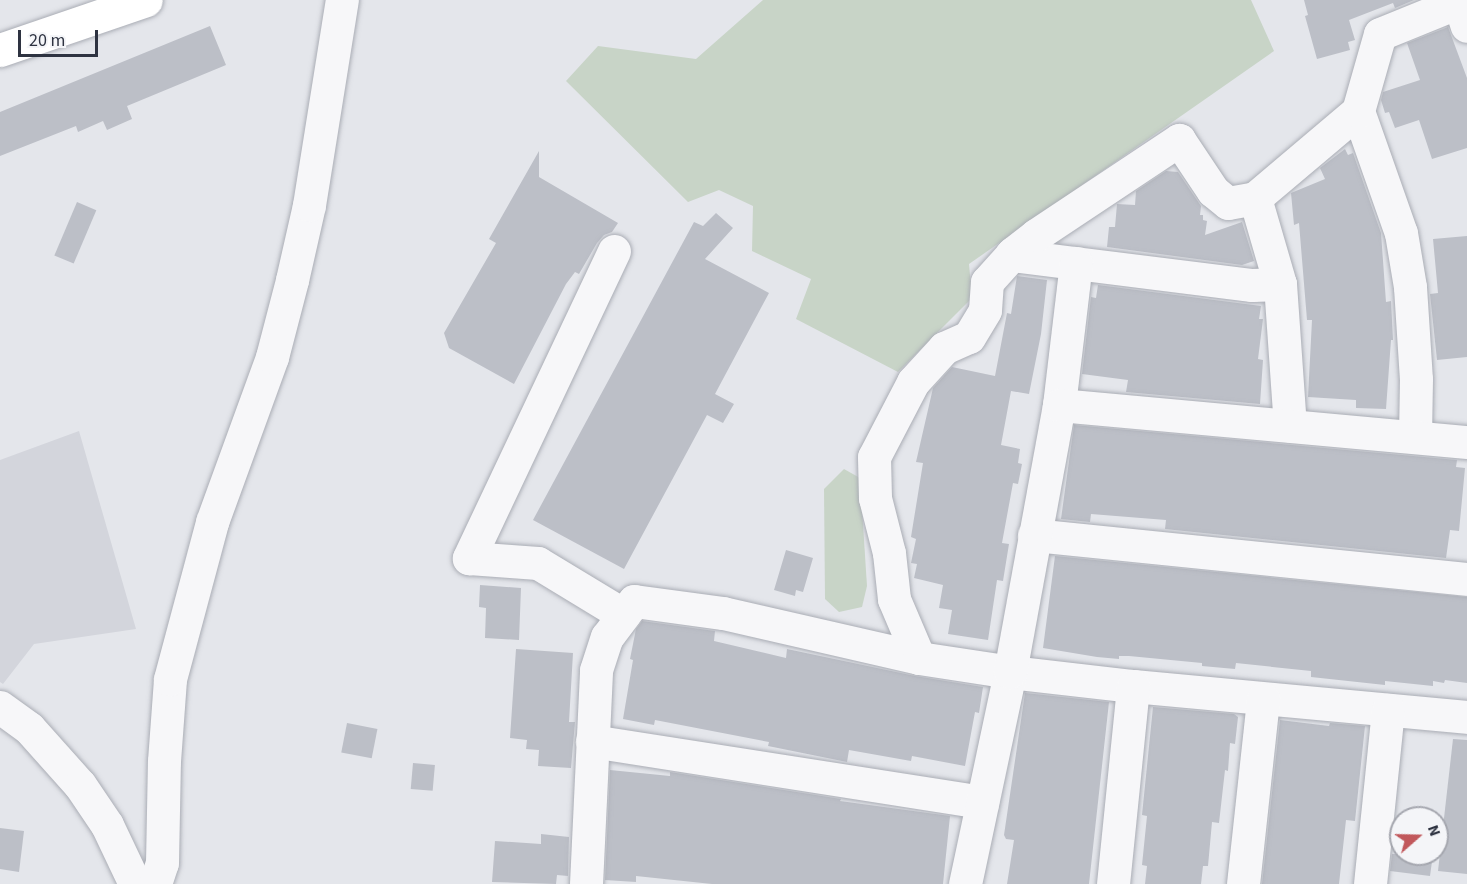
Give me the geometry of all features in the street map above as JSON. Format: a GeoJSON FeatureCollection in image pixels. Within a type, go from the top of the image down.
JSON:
{"type":"FeatureCollection","features":[{"type":"Feature","properties":{"kind":"main road"},"geometry":{"type":"LineString","coordinates":[[0,50],[93,9],[146,0]]}},
{"type":"Feature","properties":{"kind":"street"},"geometry":{"type":"LineString","coordinates":[[155,884],[162,862],[170,679],[212,522],[272,357],[292,280],[309,205],[342,0]]}},
{"type":"Feature","properties":{"kind":"street"},"geometry":{"type":"LineString","coordinates":[[919,658],[894,599],[889,553],[875,498],[874,457],[913,382],[944,348],[969,337],[985,310],[987,282],[1011,255],[1036,235],[1179,140],[1213,191],[1228,203],[1255,198],[1358,111],[1380,34],[1459,2],[1467,26]]}},
{"type":"Feature","properties":{"kind":"street"},"geometry":{"type":"LineString","coordinates":[[1358,111],[1401,233],[1410,287],[1416,379],[1415,437]]}},
{"type":"Feature","properties":{"kind":"street"},"geometry":{"type":"LineString","coordinates":[[1255,198],[1280,284],[1290,426]]}},
{"type":"Feature","properties":{"kind":"street"},"geometry":{"type":"LineString","coordinates":[[614,251],[469,558],[538,564],[624,615]]}},
{"type":"Feature","properties":{"kind":"street"},"geometry":{"type":"LineString","coordinates":[[1011,255],[1252,285],[1280,284]]}},
{"type":"Feature","properties":{"kind":"street"},"geometry":{"type":"LineString","coordinates":[[965,884],[1010,672],[1059,405],[1076,263]]}},
{"type":"Feature","properties":{"kind":"street"},"geometry":{"type":"LineString","coordinates":[[1059,405],[1467,442]]}},
{"type":"Feature","properties":{"kind":"street"},"geometry":{"type":"LineString","coordinates":[[1034,535],[1467,579]]}},
{"type":"Feature","properties":{"kind":"street"},"geometry":{"type":"LineString","coordinates":[[586,884],[596,670],[608,637],[634,601],[723,613],[919,658],[1010,672],[1263,699],[1467,717]]}},
{"type":"Feature","properties":{"kind":"street"},"geometry":{"type":"LineString","coordinates":[[1113,884],[1133,686]]}},
{"type":"Feature","properties":{"kind":"street"},"geometry":{"type":"LineString","coordinates":[[1243,884],[1263,699]]}},
{"type":"Feature","properties":{"kind":"street"},"geometry":{"type":"LineString","coordinates":[[0,707],[29,728],[80,785],[107,825],[135,884]]}},
{"type":"Feature","properties":{"kind":"street"},"geometry":{"type":"LineString","coordinates":[[1370,884],[1388,710]]}},
{"type":"Feature","properties":{"kind":"street"},"geometry":{"type":"LineString","coordinates":[[592,741],[982,802]]}},
{"type":"Feature","properties":{"kind":"shaded area"},"geometry":{"type":"Polygon","coordinates":[[[79,431],[136,629],[34,644],[3,684],[0,682],[0,460],[79,431]]]}},
{"type":"Feature","properties":{"kind":"green space"},"geometry":{"type":"Polygon","coordinates":[[[763,0],[1251,0],[1274,51],[969,264],[972,298],[898,372],[796,319],[811,279],[752,251],[753,206],[719,190],[688,202],[566,81],[598,46],[696,59],[763,0]]]}},
{"type":"Feature","properties":{"kind":"green space"},"geometry":{"type":"Polygon","coordinates":[[[844,469],[860,478],[867,586],[862,607],[839,612],[825,599],[824,489],[844,469]]]}},
{"type":"Feature","properties":{"kind":"building"},"geometry":{"type":"Polygon","coordinates":[[[1304,0],[1414,0],[1395,8],[1393,3],[1349,20],[1355,40],[1348,42],[1350,50],[1317,59],[1305,16],[1308,15],[1304,0]]]}},
{"type":"Feature","properties":{"kind":"building"},"geometry":{"type":"Polygon","coordinates":[[[210,26],[226,65],[127,106],[132,119],[107,130],[103,121],[78,132],[76,126],[0,156],[0,112],[210,26]]]}},
{"type":"Feature","properties":{"kind":"building"},"geometry":{"type":"Polygon","coordinates":[[[1448,27],[1467,78],[1467,148],[1432,159],[1419,120],[1395,128],[1389,112],[1385,113],[1381,100],[1383,92],[1420,80],[1407,43],[1448,27]]]}},
{"type":"Feature","properties":{"kind":"building"},"geometry":{"type":"Polygon","coordinates":[[[1345,149],[1348,155],[1353,153],[1381,233],[1386,302],[1391,301],[1393,340],[1391,340],[1386,409],[1356,408],[1356,400],[1308,397],[1312,320],[1307,320],[1299,223],[1294,225],[1291,193],[1325,179],[1320,168],[1345,149]]]}},
{"type":"Feature","properties":{"kind":"building"},"geometry":{"type":"Polygon","coordinates":[[[539,151],[539,177],[618,223],[612,232],[604,235],[597,243],[579,274],[575,272],[566,284],[514,384],[449,348],[444,333],[496,243],[489,239],[539,151]]]}},
{"type":"Feature","properties":{"kind":"building"},"geometry":{"type":"Polygon","coordinates":[[[1166,171],[1178,172],[1201,206],[1200,215],[1203,215],[1203,220],[1207,221],[1205,235],[1242,222],[1254,261],[1242,265],[1107,247],[1109,227],[1115,227],[1117,204],[1135,205],[1136,191],[1166,171]]]}},
{"type":"Feature","properties":{"kind":"building"},"geometry":{"type":"Polygon","coordinates":[[[77,202],[96,210],[74,264],[54,255],[77,202]]]}},
{"type":"Feature","properties":{"kind":"building"},"geometry":{"type":"Polygon","coordinates":[[[716,213],[733,228],[705,259],[769,293],[715,394],[734,404],[723,423],[707,415],[624,569],[533,520],[694,222],[703,226],[716,213]]]}},
{"type":"Feature","properties":{"kind":"building"},"geometry":{"type":"Polygon","coordinates":[[[1467,236],[1467,357],[1437,360],[1430,294],[1438,293],[1433,239],[1467,236]]]}},
{"type":"Feature","properties":{"kind":"building"},"geometry":{"type":"Polygon","coordinates":[[[1017,276],[1047,280],[1041,334],[1029,394],[1011,391],[1001,445],[1020,449],[1018,463],[1022,464],[1018,484],[1013,483],[1002,543],[1009,544],[1003,581],[997,580],[988,640],[948,634],[952,610],[939,608],[943,585],[914,578],[917,564],[911,563],[916,539],[911,537],[923,463],[916,462],[933,388],[952,367],[995,376],[1007,313],[1011,314],[1017,276]]]}},
{"type":"Feature","properties":{"kind":"building"},"geometry":{"type":"Polygon","coordinates":[[[1098,285],[1261,306],[1259,319],[1263,319],[1258,359],[1263,360],[1260,404],[1126,392],[1128,380],[1082,374],[1091,297],[1096,298],[1098,285]]]}},
{"type":"Feature","properties":{"kind":"building"},"geometry":{"type":"Polygon","coordinates":[[[1074,425],[1457,460],[1456,467],[1465,468],[1459,531],[1450,530],[1446,558],[1165,529],[1166,520],[1091,514],[1090,522],[1061,519],[1074,425]]]}},
{"type":"Feature","properties":{"kind":"building"},"geometry":{"type":"Polygon","coordinates":[[[786,550],[813,558],[803,592],[796,590],[795,596],[774,590],[786,550]]]}},
{"type":"Feature","properties":{"kind":"building"},"geometry":{"type":"Polygon","coordinates":[[[1055,556],[1467,597],[1467,683],[1433,681],[1433,686],[1385,681],[1385,685],[1311,677],[1311,671],[1236,663],[1235,669],[1202,666],[1202,663],[1129,656],[1119,656],[1119,659],[1097,657],[1043,648],[1055,556]]]}},
{"type":"Feature","properties":{"kind":"building"},"geometry":{"type":"Polygon","coordinates":[[[480,585],[521,588],[519,640],[485,638],[486,608],[479,607],[480,585]]]}},
{"type":"Feature","properties":{"kind":"building"},"geometry":{"type":"Polygon","coordinates":[[[642,621],[715,631],[714,641],[786,658],[787,649],[915,676],[983,687],[979,713],[975,712],[965,766],[912,756],[911,761],[849,750],[847,762],[768,746],[769,742],[655,720],[654,725],[623,719],[633,660],[630,659],[636,629],[642,621]]]}},
{"type":"Feature","properties":{"kind":"building"},"geometry":{"type":"Polygon","coordinates":[[[516,649],[573,653],[569,722],[575,722],[571,768],[538,766],[539,750],[526,749],[527,740],[510,738],[516,649]]]}},
{"type":"Feature","properties":{"kind":"building"},"geometry":{"type":"Polygon","coordinates":[[[1025,693],[1109,702],[1089,884],[1007,884],[1014,840],[1006,839],[1004,835],[1025,693]]]}},
{"type":"Feature","properties":{"kind":"building"},"geometry":{"type":"Polygon","coordinates":[[[1153,707],[1234,714],[1238,717],[1235,744],[1230,743],[1228,771],[1225,770],[1219,823],[1212,822],[1208,866],[1203,866],[1201,884],[1145,884],[1147,866],[1142,865],[1147,816],[1142,815],[1153,707]]]}},
{"type":"Feature","properties":{"kind":"building"},"geometry":{"type":"Polygon","coordinates":[[[1280,720],[1329,726],[1330,723],[1365,726],[1355,821],[1346,820],[1339,884],[1262,884],[1280,720]]]}},
{"type":"Feature","properties":{"kind":"building"},"geometry":{"type":"Polygon","coordinates":[[[347,723],[377,729],[372,758],[341,752],[347,723]]]}},
{"type":"Feature","properties":{"kind":"building"},"geometry":{"type":"Polygon","coordinates":[[[1453,739],[1467,740],[1467,874],[1438,871],[1439,866],[1449,866],[1449,806],[1445,806],[1453,739]]]}},
{"type":"Feature","properties":{"kind":"building"},"geometry":{"type":"Polygon","coordinates":[[[413,763],[435,765],[433,791],[411,789],[413,763]]]}},
{"type":"Feature","properties":{"kind":"building"},"geometry":{"type":"Polygon","coordinates":[[[610,770],[670,776],[670,772],[841,799],[840,801],[950,816],[943,884],[712,884],[636,876],[636,882],[605,880],[610,770]]]}},
{"type":"Feature","properties":{"kind":"building"},"geometry":{"type":"Polygon","coordinates":[[[0,828],[24,831],[19,872],[0,869],[0,828]]]}},
{"type":"Feature","properties":{"kind":"building"},"geometry":{"type":"Polygon","coordinates":[[[541,834],[569,837],[568,876],[557,875],[556,884],[492,882],[495,841],[541,844],[541,834]]]}},
{"type":"Feature","properties":{"kind":"building"},"geometry":{"type":"Polygon","coordinates":[[[1391,866],[1431,866],[1430,876],[1390,871],[1391,866]]]}}]}
